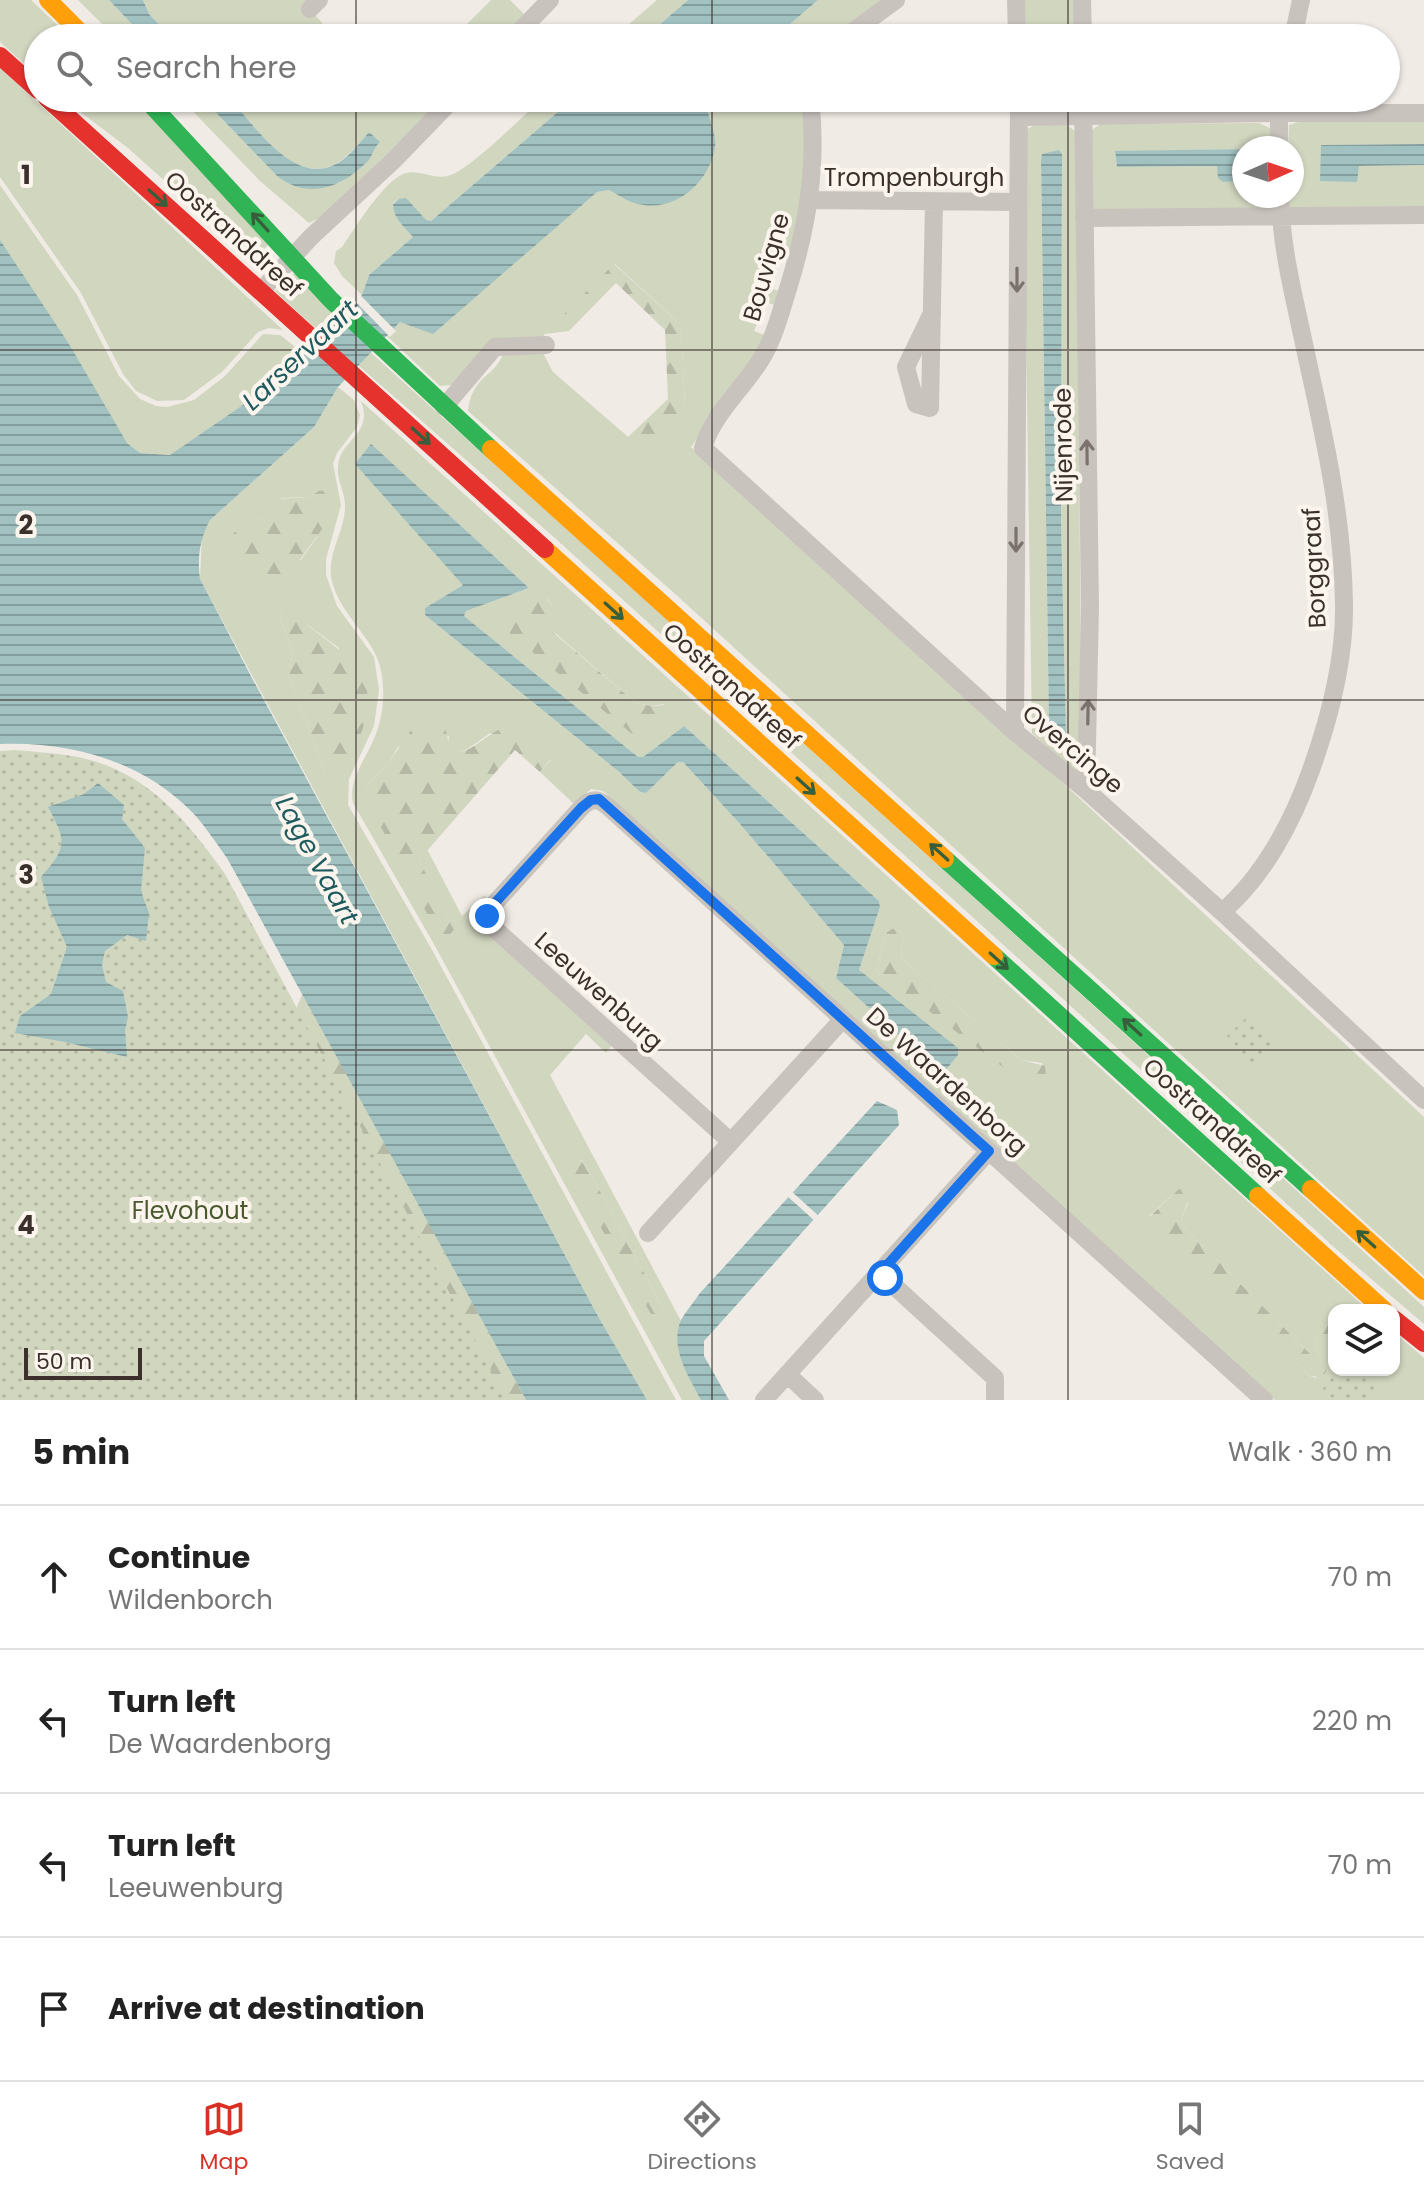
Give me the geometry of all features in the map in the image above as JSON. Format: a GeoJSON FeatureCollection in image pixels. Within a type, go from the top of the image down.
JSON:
{"type":"FeatureCollection","features":[{"type":"Feature","properties":{"kind":"main road"},"geometry":{"type":"LineString","coordinates":[[48,0],[72,24]]}},
{"type":"Feature","properties":{"kind":"main road"},"geometry":{"type":"LineString","coordinates":[[0,56],[24,77]]}},
{"type":"Feature","properties":{"kind":"main road","name":"Oostranddreef"},"geometry":{"type":"LineString","coordinates":[[63,112],[1377,1304]]}},
{"type":"Feature","properties":{"kind":"main road","name":"Oostranddreef"},"geometry":{"type":"LineString","coordinates":[[158,112],[292,259],[389,356],[1424,1291]]}},
{"type":"Feature","properties":{"kind":"main road"},"geometry":{"type":"LineString","coordinates":[[1400,1324],[1424,1343]]}},
{"type":"Feature","properties":{"kind":"street"},"geometry":{"type":"LineString","coordinates":[[527,24],[550,0]]}},
{"type":"Feature","properties":{"kind":"street"},"geometry":{"type":"LineString","coordinates":[[863,24],[896,0]]}},
{"type":"Feature","properties":{"kind":"street"},"geometry":{"type":"LineString","coordinates":[[1016,0],[1017,24]]}},
{"type":"Feature","properties":{"kind":"street"},"geometry":{"type":"LineString","coordinates":[[1082,0],[1083,24]]}},
{"type":"Feature","properties":{"kind":"street"},"geometry":{"type":"LineString","coordinates":[[1296,24],[1301,0]]}},
{"type":"Feature","properties":{"kind":"street"},"geometry":{"type":"LineString","coordinates":[[261,291],[311,237],[440,112]]}},
{"type":"Feature","properties":{"kind":"street","name":"Bouvigne"},"geometry":{"type":"LineString","coordinates":[[708,431],[761,359],[781,311],[802,244],[809,200],[813,163],[811,112]]}},
{"type":"Feature","properties":{"kind":"street","name":"Nijenrode"},"geometry":{"type":"LineString","coordinates":[[1015,732],[1020,112]]}},
{"type":"Feature","properties":{"kind":"street"},"geometry":{"type":"LineString","coordinates":[[1020,117],[1052,112]]}},
{"type":"Feature","properties":{"kind":"street","name":"Nijenrode"},"geometry":{"type":"LineString","coordinates":[[1083,112],[1090,607],[1086,790]]}},
{"type":"Feature","properties":{"kind":"street"},"geometry":{"type":"LineString","coordinates":[[1279,136],[1280,112]]}},
{"type":"Feature","properties":{"kind":"street"},"geometry":{"type":"LineString","coordinates":[[1400,112],[1424,113]]}},
{"type":"Feature","properties":{"kind":"street","name":"Trompenburgh"},"geometry":{"type":"LineString","coordinates":[[809,200],[1018,202]]}},
{"type":"Feature","properties":{"kind":"street"},"geometry":{"type":"LineString","coordinates":[[932,313],[934,201]]}},
{"type":"Feature","properties":{"kind":"street"},"geometry":{"type":"LineString","coordinates":[[1084,218],[1247,208]]}},
{"type":"Feature","properties":{"kind":"street","name":"Borggraaf"},"geometry":{"type":"LineString","coordinates":[[1222,912],[1238,899],[1266,862],[1301,798],[1324,735],[1341,651],[1344,605],[1334,479],[1288,271],[1280,208]]}},
{"type":"Feature","properties":{"kind":"street"},"geometry":{"type":"LineString","coordinates":[[1304,208],[1424,215]]}},
{"type":"Feature","properties":{"kind":"street"},"geometry":{"type":"LineString","coordinates":[[444,407],[495,347],[546,345]]}},
{"type":"Feature","properties":{"kind":"street","name":"Overcinge"},"geometry":{"type":"LineString","coordinates":[[708,431],[703,448],[1015,732],[1086,790],[1222,912],[1424,1100]]}},
{"type":"Feature","properties":{"kind":"street","name":"De Waardenborg"},"geometry":{"type":"LineString","coordinates":[[595,799],[613,811],[1264,1400]]}},
{"type":"Feature","properties":{"kind":"street","name":"Leeuwenburg"},"geometry":{"type":"LineString","coordinates":[[595,799],[581,808],[494,904],[487,919],[731,1142]]}},
{"type":"Feature","properties":{"kind":"street"},"geometry":{"type":"LineString","coordinates":[[648,1233],[843,1019]]}},
{"type":"Feature","properties":{"kind":"street"},"geometry":{"type":"LineString","coordinates":[[764,1400],[989,1151]]}},
{"type":"Feature","properties":{"kind":"street"},"geometry":{"type":"LineString","coordinates":[[880,1273],[995,1378],[995,1399]]}},
{"type":"Feature","properties":{"kind":"street"},"geometry":{"type":"LineString","coordinates":[[787,1374],[815,1400]]}},
{"type":"Feature","properties":{"kind":"green space"},"geometry":{"type":"Polygon","coordinates":[[[0,0],[31,0],[56,24],[24,24],[24,63],[0,42],[0,0]]]}},
{"type":"Feature","properties":{"kind":"green space"},"geometry":{"type":"Polygon","coordinates":[[[78,0],[109,0],[132,24],[102,24],[78,0]]]}},
{"type":"Feature","properties":{"kind":"green space"},"geometry":{"type":"Polygon","coordinates":[[[143,0],[307,0],[304,3],[323,24],[159,24],[149,14],[143,0]]]}},
{"type":"Feature","properties":{"kind":"green space"},"geometry":{"type":"Polygon","coordinates":[[[491,0],[510,0],[526,16],[518,24],[467,24],[491,0]]]}},
{"type":"Feature","properties":{"kind":"green space"},"geometry":{"type":"Polygon","coordinates":[[[657,0],[688,0],[660,24],[629,24],[657,0]]]}},
{"type":"Feature","properties":{"kind":"green space"},"geometry":{"type":"Polygon","coordinates":[[[818,0],[885,0],[855,24],[790,24],[818,0]]]}},
{"type":"Feature","properties":{"kind":"green space"},"geometry":{"type":"Polygon","coordinates":[[[1021,0],[1075,0],[1075,24],[1021,24],[1021,0]]]}},
{"type":"Feature","properties":{"kind":"green space"},"geometry":{"type":"Polygon","coordinates":[[[0,68],[24,90],[24,112],[48,112],[283,330],[269,328],[258,332],[222,372],[184,400],[157,401],[136,391],[123,374],[81,293],[0,177],[0,68]]]}},
{"type":"Feature","properties":{"kind":"green space"},"geometry":{"type":"Polygon","coordinates":[[[80,112],[147,112],[270,243],[253,260],[128,148],[80,112]]]}},
{"type":"Feature","properties":{"kind":"green space"},"geometry":{"type":"Polygon","coordinates":[[[193,112],[215,112],[277,176],[339,183],[370,157],[372,142],[369,132],[337,163],[321,169],[306,167],[291,161],[277,150],[242,112],[431,112],[325,215],[309,223],[260,181],[193,112]]]}},
{"type":"Feature","properties":{"kind":"green space"},"geometry":{"type":"Polygon","coordinates":[[[529,112],[558,112],[431,221],[426,221],[399,199],[393,203],[397,218],[413,237],[369,275],[362,295],[342,276],[334,263],[336,251],[389,184],[406,173],[438,177],[451,175],[491,146],[529,112]]]}},
{"type":"Feature","properties":{"kind":"green space"},"geometry":{"type":"Polygon","coordinates":[[[707,112],[805,112],[808,169],[792,263],[780,259],[771,288],[783,293],[778,306],[765,302],[754,331],[765,335],[751,363],[691,447],[997,722],[1424,1117],[1424,1276],[673,592],[468,411],[474,390],[495,368],[503,354],[542,351],[553,372],[641,448],[685,407],[681,325],[615,264],[544,334],[543,340],[493,340],[452,385],[440,386],[386,335],[400,322],[596,192],[609,190],[627,200],[713,130],[707,112]]]}},
{"type":"Feature","properties":{"kind":"green space"},"geometry":{"type":"Polygon","coordinates":[[[1298,122],[1424,122],[1424,144],[1321,145],[1359,166],[1424,165],[1424,208],[1288,209],[1304,208],[1304,136],[1289,136],[1289,125],[1298,122]]]}},
{"type":"Feature","properties":{"kind":"green space"},"geometry":{"type":"Polygon","coordinates":[[[1259,123],[1272,129],[1272,136],[1232,136],[1232,149],[1115,152],[1117,167],[1218,166],[1223,182],[1232,182],[1232,208],[1269,209],[1091,209],[1090,131],[1101,124],[1259,123]]]}},
{"type":"Feature","properties":{"kind":"green space"},"geometry":{"type":"Polygon","coordinates":[[[1034,125],[1067,125],[1076,132],[1082,779],[1032,733],[1023,132],[1034,125]],[[1059,150],[1041,161],[1049,727],[1060,739],[1064,739],[1061,521],[1062,155],[1059,150]]]}},
{"type":"Feature","properties":{"kind":"green space"},"geometry":{"type":"Polygon","coordinates":[[[0,185],[77,295],[119,376],[140,399],[167,407],[194,400],[225,376],[263,334],[280,335],[304,354],[262,392],[171,455],[140,453],[127,443],[0,240],[0,185]]]}},
{"type":"Feature","properties":{"kind":"green space"},"geometry":{"type":"Polygon","coordinates":[[[614,264],[681,325],[685,407],[641,449],[628,437],[668,399],[665,330],[616,283],[569,331],[544,334],[614,264]]]}},
{"type":"Feature","properties":{"kind":"green space"},"geometry":{"type":"Polygon","coordinates":[[[295,273],[337,318],[323,335],[275,291],[295,273]]]}},
{"type":"Feature","properties":{"kind":"green space"},"geometry":{"type":"Polygon","coordinates":[[[370,352],[564,527],[556,539],[358,365],[370,352]]]}},
{"type":"Feature","properties":{"kind":"green space"},"geometry":{"type":"Polygon","coordinates":[[[338,387],[354,400],[360,415],[357,427],[337,453],[333,464],[341,505],[326,559],[326,575],[337,606],[374,657],[379,690],[374,726],[349,779],[348,805],[431,948],[676,1400],[647,1400],[599,1318],[200,579],[202,534],[210,520],[314,427],[338,387]],[[310,497],[281,498],[300,561],[317,537],[310,497]],[[282,612],[280,618],[293,650],[289,676],[325,772],[339,648],[309,626],[282,612]]]}},
{"type":"Feature","properties":{"kind":"green space"},"geometry":{"type":"Polygon","coordinates":[[[361,401],[1361,1304],[1328,1304],[1328,1376],[1400,1376],[1400,1337],[1424,1358],[1424,1400],[1275,1400],[603,791],[591,789],[574,804],[540,772],[551,760],[490,733],[457,753],[451,752],[449,736],[398,747],[389,762],[364,789],[454,930],[419,860],[427,849],[462,916],[484,896],[489,900],[479,912],[481,926],[612,1045],[606,1053],[586,1034],[550,1075],[681,1321],[681,1353],[686,1371],[701,1400],[682,1400],[435,946],[353,803],[355,779],[380,721],[383,687],[381,671],[371,645],[346,611],[333,585],[331,565],[345,508],[338,476],[340,457],[363,422],[361,401]],[[371,445],[463,585],[425,608],[425,615],[640,792],[646,793],[678,762],[683,762],[844,945],[836,978],[942,1073],[859,970],[880,907],[879,901],[684,726],[643,757],[638,757],[464,616],[466,611],[529,588],[371,445]],[[547,598],[496,617],[638,739],[664,704],[651,706],[636,703],[554,632],[554,609],[547,598]],[[894,928],[887,932],[876,971],[1032,1088],[1039,1088],[1042,1063],[1021,1060],[902,959],[905,935],[894,928]],[[580,1160],[654,1316],[663,1308],[584,1162],[580,1160]],[[1180,1188],[1149,1216],[1310,1376],[1316,1378],[1318,1319],[1316,1352],[1311,1355],[1183,1226],[1181,1220],[1188,1203],[1180,1188]]]}},
{"type":"Feature","properties":{"kind":"green space"},"geometry":{"type":"Polygon","coordinates":[[[326,490],[330,492],[325,525],[288,576],[277,582],[267,582],[233,554],[230,540],[234,533],[276,499],[310,497],[326,490]]]}},
{"type":"Feature","properties":{"kind":"green space"},"geometry":{"type":"Polygon","coordinates":[[[564,527],[1160,1066],[1149,1077],[556,539],[564,527]]]}},
{"type":"Feature","properties":{"kind":"green space"},"geometry":{"type":"Polygon","coordinates":[[[545,596],[554,609],[554,633],[636,703],[668,705],[676,717],[647,739],[638,739],[495,621],[496,617],[545,596]]]}},
{"type":"Feature","properties":{"kind":"green space"},"geometry":{"type":"Polygon","coordinates":[[[282,612],[304,623],[345,655],[366,686],[366,718],[341,777],[334,779],[325,772],[289,676],[293,650],[280,618],[282,612]]]}},
{"type":"Feature","properties":{"kind":"green space"},"geometry":{"type":"Polygon","coordinates":[[[432,714],[443,723],[449,743],[456,752],[470,748],[497,730],[514,725],[551,759],[540,772],[515,750],[419,860],[454,930],[441,940],[364,795],[364,789],[389,762],[414,726],[432,714]]]}},
{"type":"Feature","properties":{"kind":"green space","name":"Flevohout"},"geometry":{"type":"Polygon","coordinates":[[[0,751],[72,756],[121,772],[160,798],[210,853],[225,874],[507,1400],[0,1400],[0,751]]]}},
{"type":"Feature","properties":{"kind":"green space"},"geometry":{"type":"Polygon","coordinates":[[[894,928],[905,935],[902,959],[1021,1060],[1045,1066],[1046,1077],[1039,1088],[1032,1089],[876,971],[887,932],[894,928]]]}},
{"type":"Feature","properties":{"kind":"green space"},"geometry":{"type":"Polygon","coordinates":[[[303,993],[526,1400],[311,1400],[290,1023],[303,993]]]}},
{"type":"Feature","properties":{"kind":"green space"},"geometry":{"type":"Polygon","coordinates":[[[1249,1015],[1275,1043],[1252,1064],[1227,1036],[1249,1015]]]}},
{"type":"Feature","properties":{"kind":"green space"},"geometry":{"type":"Polygon","coordinates":[[[1160,1066],[1228,1128],[1218,1141],[1149,1077],[1160,1066]]]}},
{"type":"Feature","properties":{"kind":"green space"},"geometry":{"type":"Polygon","coordinates":[[[1228,1128],[1424,1307],[1424,1324],[1218,1141],[1228,1128]]]}},
{"type":"Feature","properties":{"kind":"green space"},"geometry":{"type":"Polygon","coordinates":[[[577,1160],[584,1162],[663,1308],[658,1316],[651,1314],[567,1169],[567,1165],[577,1160]]]}},
{"type":"Feature","properties":{"kind":"green space"},"geometry":{"type":"Polygon","coordinates":[[[1180,1188],[1189,1198],[1181,1220],[1183,1226],[1311,1355],[1316,1352],[1318,1319],[1328,1317],[1326,1371],[1323,1377],[1310,1376],[1149,1217],[1180,1188]]]}},
{"type":"Feature","properties":{"kind":"green space"},"geometry":{"type":"Polygon","coordinates":[[[1333,1376],[1362,1376],[1377,1388],[1368,1400],[1335,1400],[1322,1390],[1333,1376]]]}},
{"type":"Feature","properties":{"kind":"water"},"geometry":{"type":"Polygon","coordinates":[[[109,0],[143,0],[149,14],[159,24],[132,24],[109,0]]]}},
{"type":"Feature","properties":{"kind":"water"},"geometry":{"type":"Polygon","coordinates":[[[688,0],[818,0],[790,24],[660,24],[688,0]]]}},
{"type":"Feature","properties":{"kind":"water"},"geometry":{"type":"Polygon","coordinates":[[[215,112],[242,112],[277,150],[291,161],[306,167],[322,169],[338,163],[369,132],[380,142],[357,171],[324,188],[300,188],[277,176],[215,112]]]}},
{"type":"Feature","properties":{"kind":"water","name":"Lage Vaart"},"geometry":{"type":"Polygon","coordinates":[[[558,112],[708,112],[715,147],[707,171],[690,191],[669,203],[657,205],[635,203],[609,190],[597,192],[433,334],[400,322],[338,387],[314,427],[210,520],[199,556],[200,579],[253,680],[599,1318],[647,1400],[526,1400],[227,858],[193,813],[152,780],[104,758],[53,746],[0,744],[0,240],[69,344],[127,443],[140,453],[170,455],[262,392],[298,361],[362,295],[369,275],[413,237],[397,218],[393,204],[406,198],[426,220],[431,221],[558,112]]]}},
{"type":"Feature","properties":{"kind":"water"},"geometry":{"type":"Polygon","coordinates":[[[1424,144],[1424,165],[1359,166],[1357,182],[1320,181],[1321,145],[1424,144]]]}},
{"type":"Feature","properties":{"kind":"water"},"geometry":{"type":"Polygon","coordinates":[[[1232,149],[1232,182],[1223,182],[1218,178],[1217,166],[1117,167],[1115,151],[1232,149]]]}},
{"type":"Feature","properties":{"kind":"water"},"geometry":{"type":"Polygon","coordinates":[[[1059,150],[1062,154],[1064,739],[1049,728],[1041,161],[1042,154],[1059,150]]]}},
{"type":"Feature","properties":{"kind":"water"},"geometry":{"type":"Polygon","coordinates":[[[371,444],[529,588],[466,611],[464,616],[638,757],[643,757],[684,726],[879,901],[880,907],[859,970],[958,1048],[958,1055],[944,1072],[940,1072],[836,978],[844,945],[683,762],[678,762],[646,793],[640,792],[425,615],[425,608],[463,585],[355,464],[371,444]]]}},
{"type":"Feature","properties":{"kind":"water"},"geometry":{"type":"Polygon","coordinates":[[[98,783],[124,805],[122,819],[145,848],[141,891],[149,913],[146,941],[127,935],[105,951],[102,965],[106,982],[123,991],[128,1017],[125,1031],[127,1057],[15,1033],[20,1016],[51,994],[67,947],[49,907],[41,877],[56,858],[61,844],[59,828],[48,807],[84,794],[98,783]]]}},
{"type":"Feature","properties":{"kind":"water"},"geometry":{"type":"Polygon","coordinates":[[[877,1101],[897,1110],[899,1125],[704,1341],[704,1356],[729,1400],[701,1400],[679,1351],[677,1341],[681,1320],[700,1293],[877,1101]]]}},
{"type":"Feature","properties":{"kind":"pier"},"geometry":{"type":"Polygon","coordinates":[[[358,293],[396,331],[390,337],[352,298],[358,293]]]}},
{"type":"Feature","properties":{"kind":"pier"},"geometry":{"type":"Polygon","coordinates":[[[790,1190],[820,1217],[816,1222],[786,1195],[790,1190]]]}},
{"type":"Feature","properties":{"kind":"traffic: fast"},"geometry":{"type":"LineString","coordinates":[[158,112],[331,300],[491,449]]}},
{"type":"Feature","properties":{"kind":"traffic: fast"},"geometry":{"type":"LineString","coordinates":[[945,859],[1311,1189]]}},
{"type":"Feature","properties":{"kind":"traffic: fast"},"geometry":{"type":"LineString","coordinates":[[994,956],[1258,1196]]}},
{"type":"Feature","properties":{"kind":"traffic: slow"},"geometry":{"type":"LineString","coordinates":[[48,0],[72,24]]}},
{"type":"Feature","properties":{"kind":"traffic: slow"},"geometry":{"type":"LineString","coordinates":[[491,449],[945,859]]}},
{"type":"Feature","properties":{"kind":"traffic: slow"},"geometry":{"type":"LineString","coordinates":[[545,549],[994,956]]}},
{"type":"Feature","properties":{"kind":"traffic: slow"},"geometry":{"type":"LineString","coordinates":[[1311,1189],[1424,1291]]}},
{"type":"Feature","properties":{"kind":"traffic: slow"},"geometry":{"type":"LineString","coordinates":[[1258,1196],[1377,1304]]}},
{"type":"Feature","properties":{"kind":"traffic: jam"},"geometry":{"type":"LineString","coordinates":[[0,56],[24,77]]}},
{"type":"Feature","properties":{"kind":"traffic: jam"},"geometry":{"type":"LineString","coordinates":[[62,112],[545,549]]}},
{"type":"Feature","properties":{"kind":"traffic: jam"},"geometry":{"type":"LineString","coordinates":[[1400,1324],[1424,1343]]}},
{"type":"Feature","properties":{"kind":"route"},"geometry":{"type":"LineString","coordinates":[[487,916],[494,904],[581,808],[591,800],[599,799],[989,1151],[880,1273],[885,1278]]}},
{"type":"Feature","properties":{"kind":"water label","name":"Larservaart"},"geometry":{"type":"Point","coordinates":[300,355]}}]}
